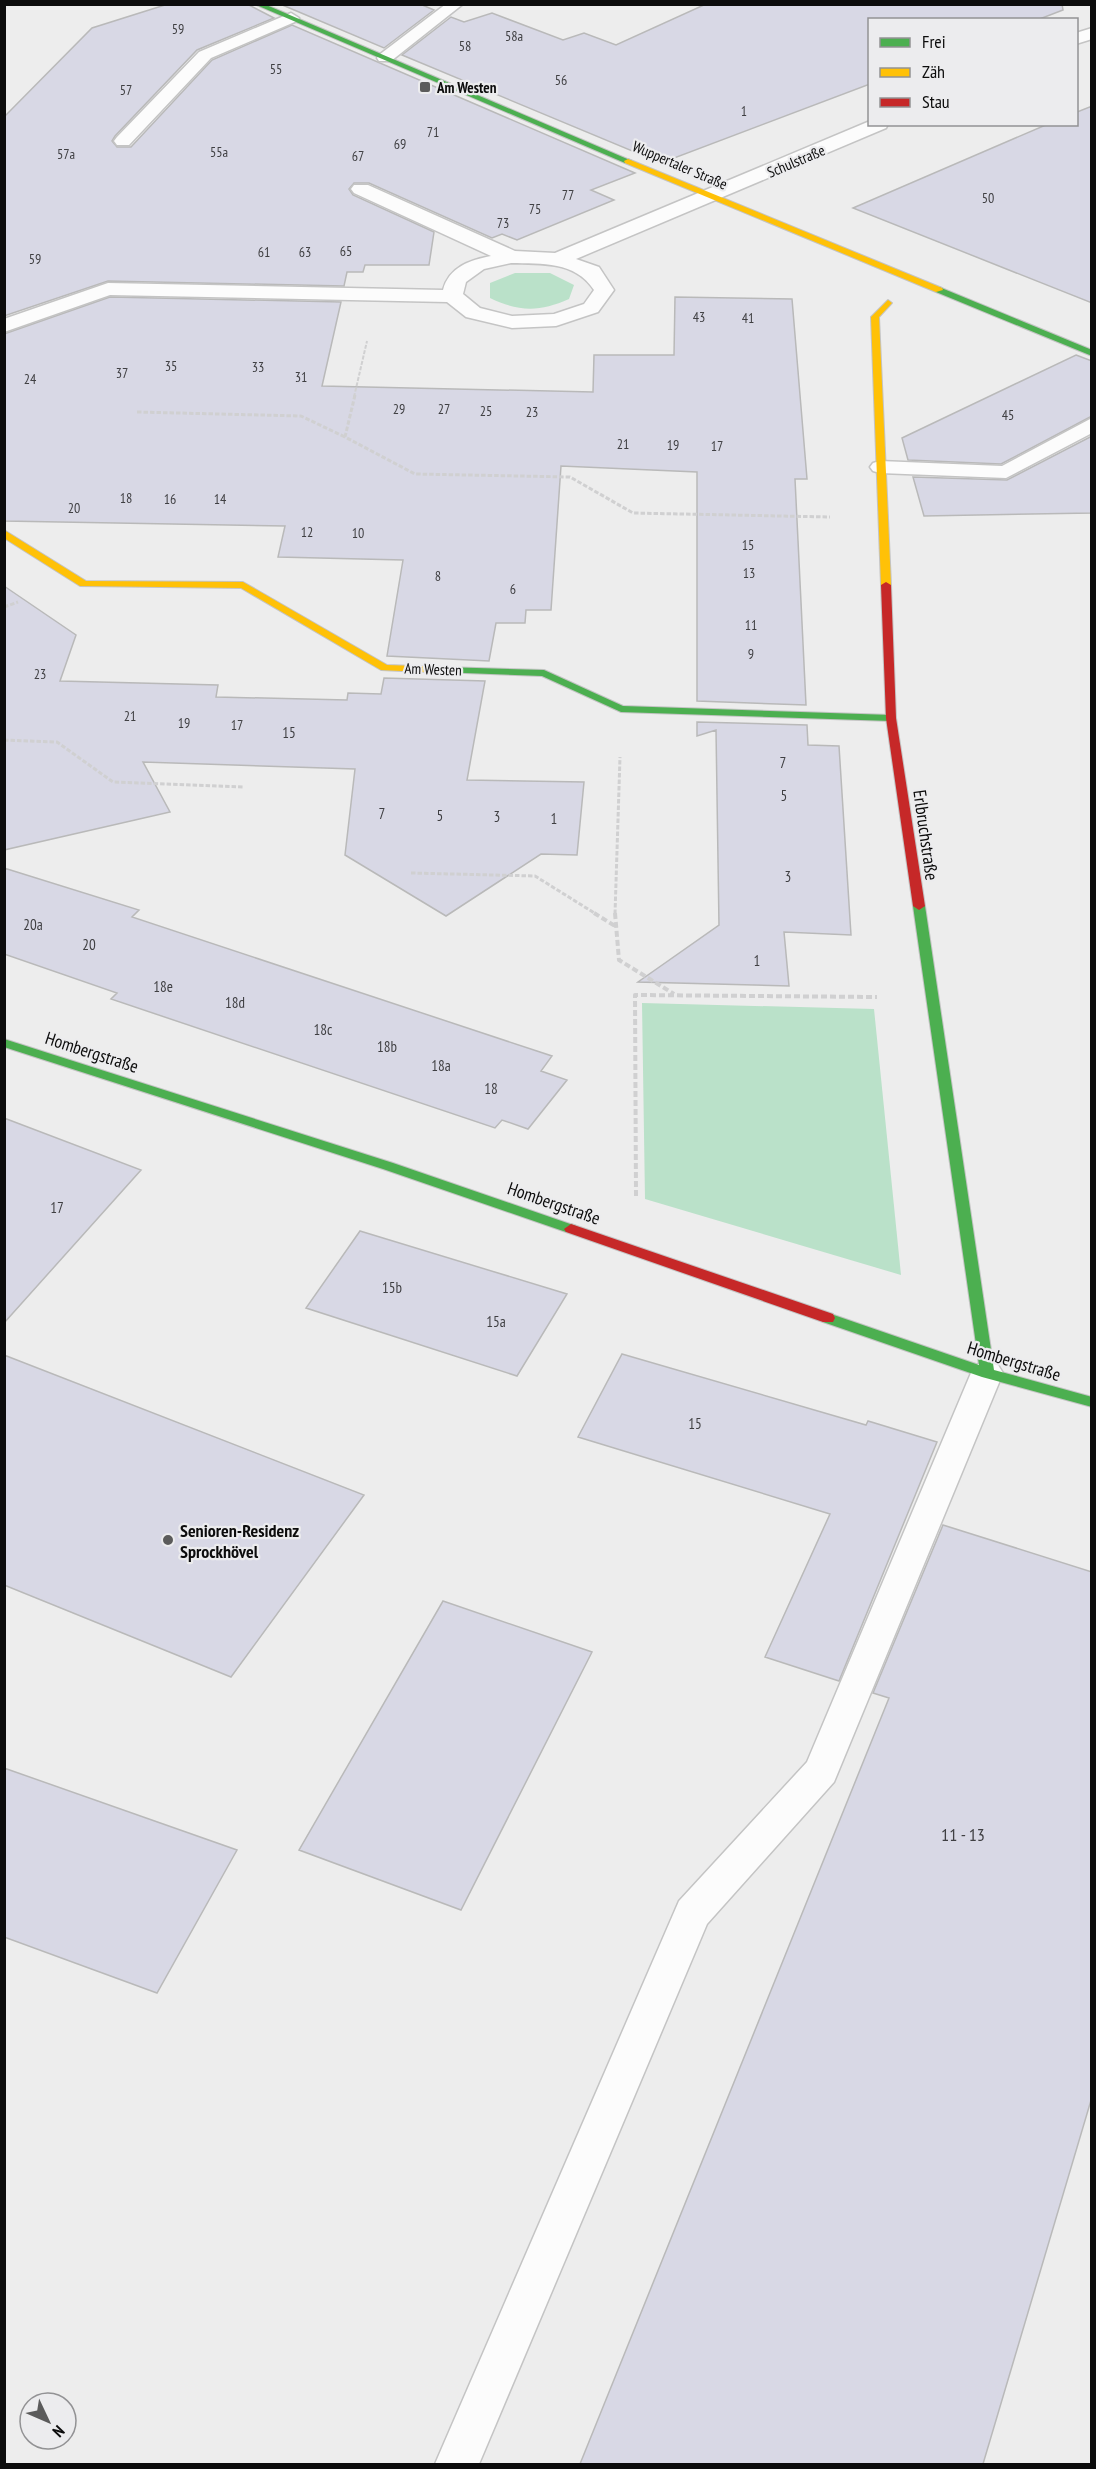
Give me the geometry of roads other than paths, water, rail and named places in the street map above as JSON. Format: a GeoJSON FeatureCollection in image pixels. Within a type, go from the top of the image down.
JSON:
{"type":"FeatureCollection","features":[{"type":"Feature","properties":{"kind":"street","name":"Wuppertaler Straße"},"geometry":{"type":"LineString","coordinates":[[257,4],[1092,353]]}},
{"type":"Feature","properties":{"kind":"street"},"geometry":{"type":"LineString","coordinates":[[1078,39],[1092,33]]}},
{"type":"Feature","properties":{"kind":"street","name":"Schulstraße"},"geometry":{"type":"LineString","coordinates":[[712,196],[874,126]]}},
{"type":"Feature","properties":{"kind":"street"},"geometry":{"type":"LineString","coordinates":[[361,189],[511,257]]}},
{"type":"Feature","properties":{"kind":"street"},"geometry":{"type":"LineString","coordinates":[[558,260],[712,196]]}},
{"type":"Feature","properties":{"kind":"street"},"geometry":{"type":"LineString","coordinates":[[4,326],[108,289],[452,296],[473,313],[512,322],[556,320],[591,308],[604,290],[592,272],[558,260],[511,257],[477,265],[456,279],[452,296]]}},
{"type":"Feature","properties":{"kind":"street","name":"Erlbruchstraße"},"geometry":{"type":"LineString","coordinates":[[888,303],[875,317],[891,718],[987,1373]]}},
{"type":"Feature","properties":{"kind":"street","name":"Am Westen"},"geometry":{"type":"LineString","coordinates":[[4,533],[84,584],[243,585],[385,668],[544,673],[621,709],[891,718]]}},
{"type":"Feature","properties":{"kind":"street","name":"Hombergstraße"},"geometry":{"type":"LineString","coordinates":[[4,1042],[388,1166],[637,1250],[987,1373],[1092,1402]]}},
{"type":"Feature","properties":{"kind":"lane"},"geometry":{"type":"LineString","coordinates":[[385,58],[456,4]]}},
{"type":"Feature","properties":{"kind":"lane"},"geometry":{"type":"LineString","coordinates":[[123,141],[205,55],[291,18]]}},
{"type":"Feature","properties":{"kind":"lane"},"geometry":{"type":"LineString","coordinates":[[880,467],[1005,472],[1092,424]]}},
{"type":"Feature","properties":{"kind":"lane"},"geometry":{"type":"LineString","coordinates":[[458,2464],[692,1913],[821,1771],[987,1373]]}},
{"type":"Feature","properties":{"kind":"place","name":"Am Westen"},"geometry":{"type":"Point","coordinates":[425,87]}},
{"type":"Feature","properties":{"kind":"place","name":"Senioren-Residenz Sprockhövel"},"geometry":{"type":"Point","coordinates":[168,1540]}}]}
